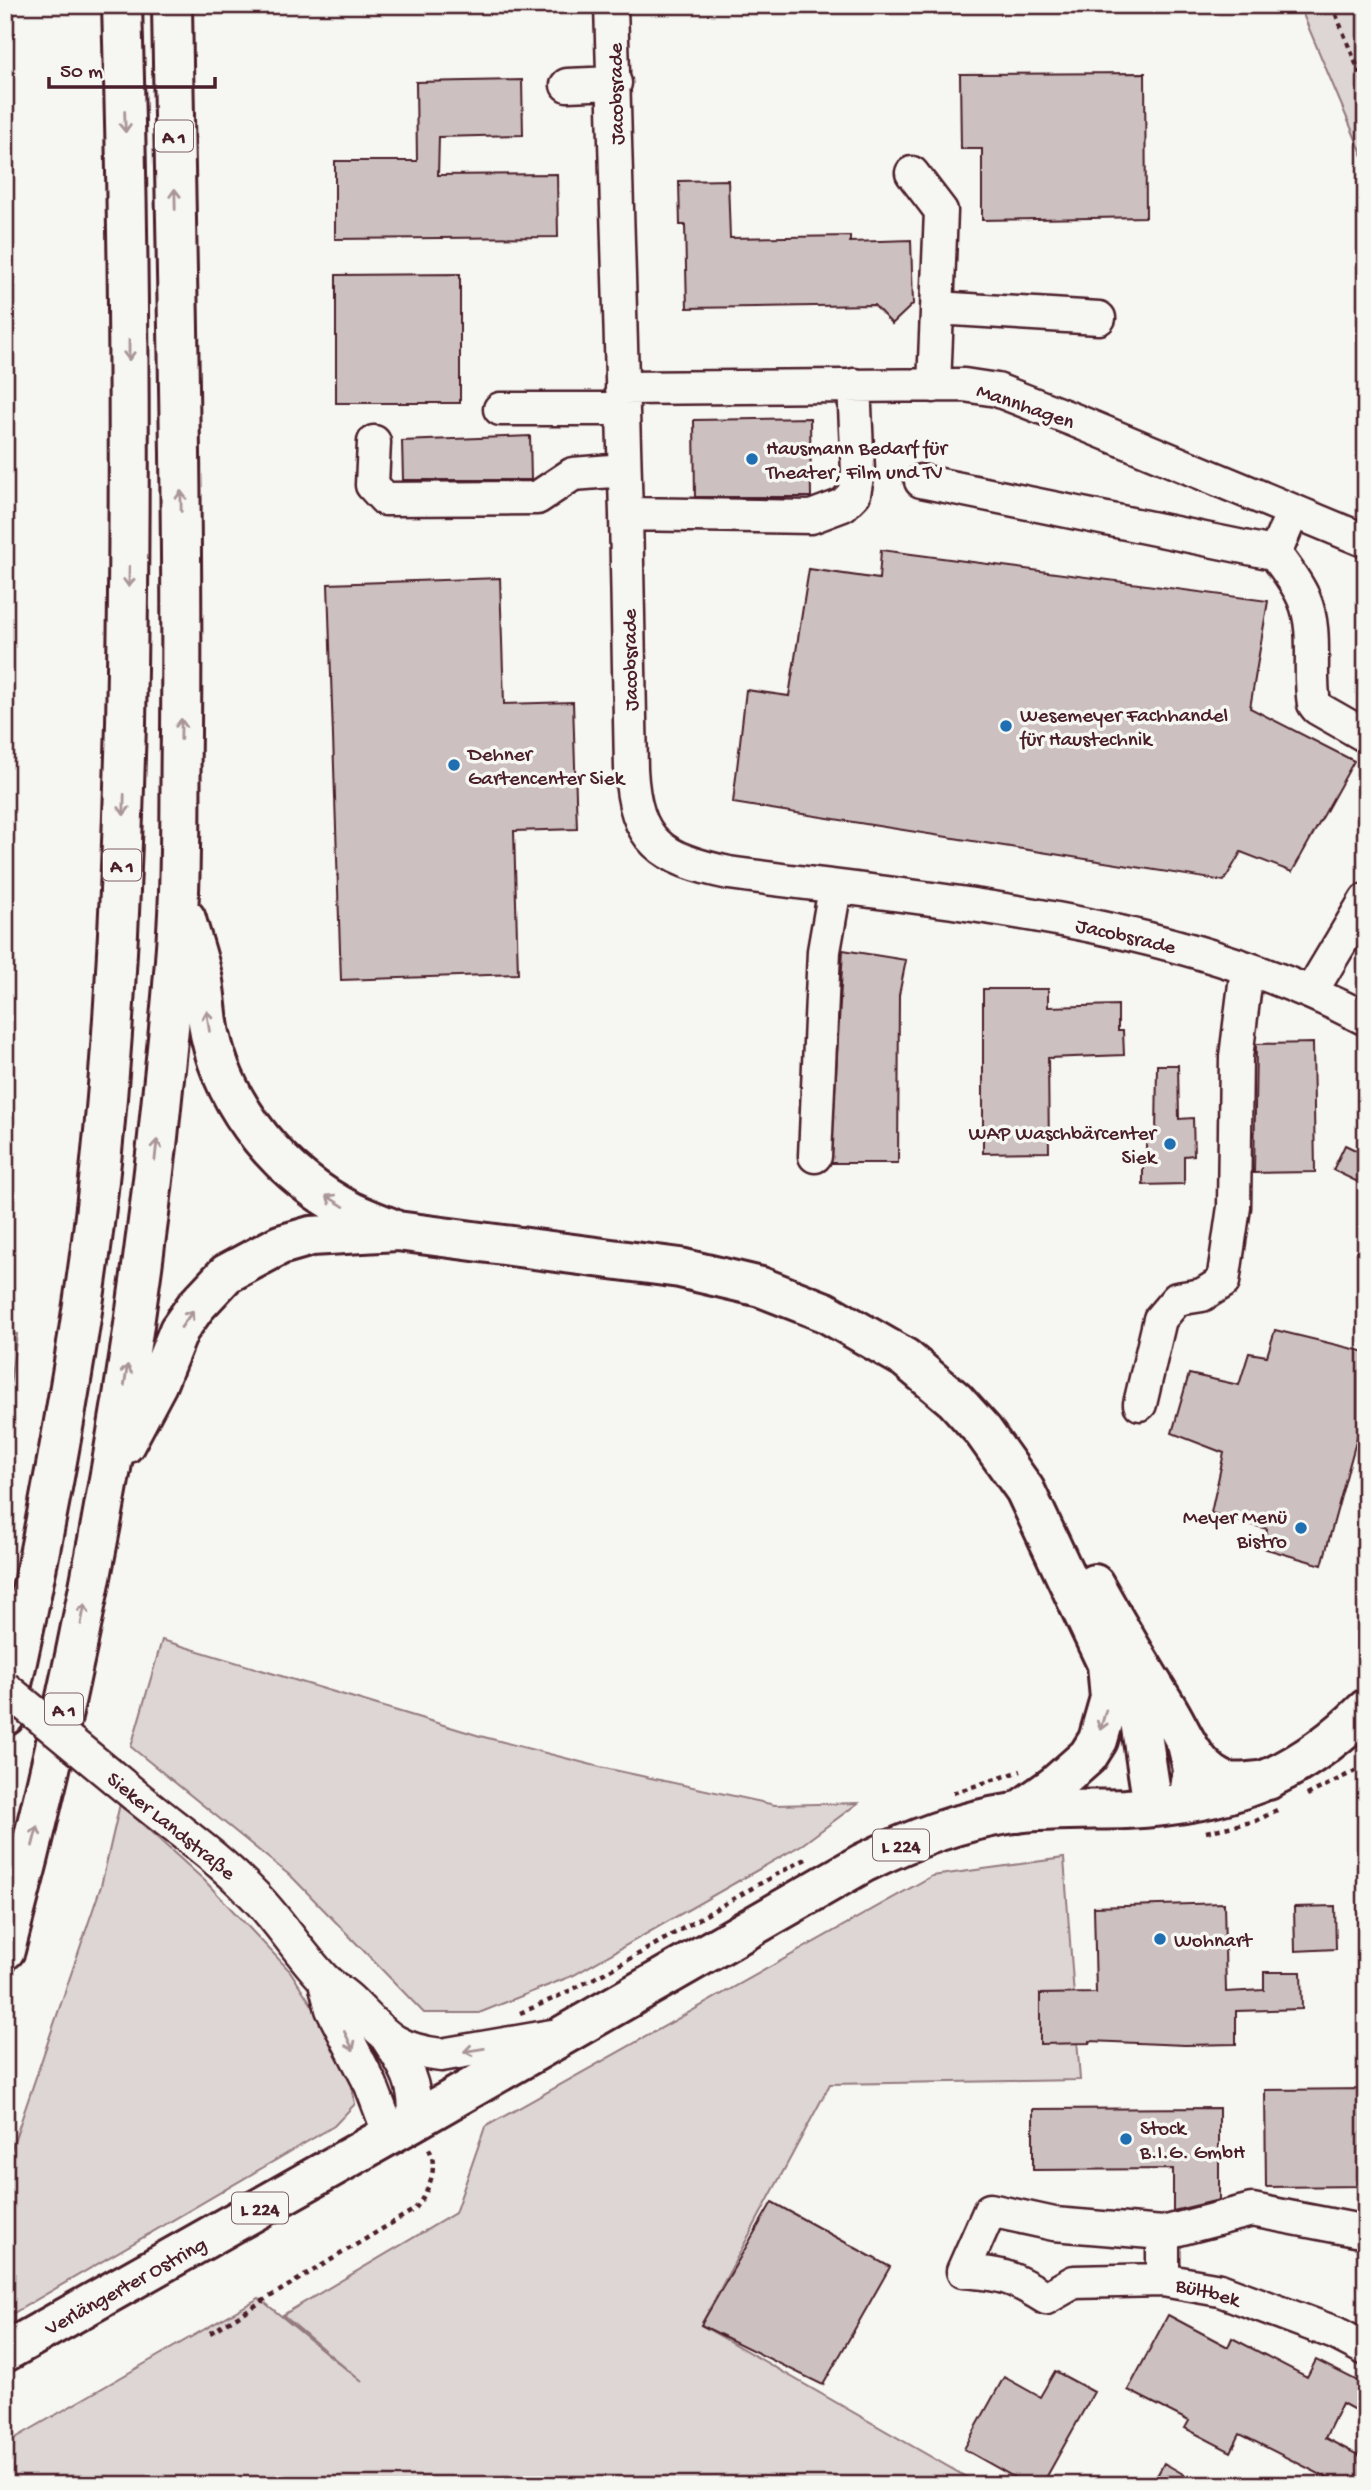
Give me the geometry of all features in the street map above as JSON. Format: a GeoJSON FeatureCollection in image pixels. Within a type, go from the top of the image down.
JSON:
{"type":"FeatureCollection","features":[{"type":"Feature","properties":{"kind":"main road","name":"A 1"},"geometry":{"type":"LineString","coordinates":[[5,1716],[29,1607],[72,1369],[92,1238],[111,1051],[121,888],[129,577],[129,265],[122,5]]}},
{"type":"Feature","properties":{"kind":"main road","name":"A 1"},"geometry":{"type":"LineString","coordinates":[[5,1950],[35,1838],[69,1686],[112,1467],[146,1250],[164,1073],[179,895],[182,581],[172,5]]}},
{"type":"Feature","properties":{"kind":"main road"},"geometry":{"type":"LineString","coordinates":[[179,895],[202,975],[210,1034],[216,1056],[226,1081],[249,1122],[274,1153],[323,1194],[351,1211],[397,1231]]}},
{"type":"Feature","properties":{"kind":"main road"},"geometry":{"type":"LineString","coordinates":[[112,1467],[157,1384],[179,1330],[196,1306],[226,1274],[280,1245],[311,1236],[397,1231],[680,1268],[761,1287],[824,1311],[881,1342],[931,1378],[984,1431],[1025,1490],[1058,1524],[1186,1744],[1203,1766],[1222,1780],[1245,1783],[1274,1794]]}},
{"type":"Feature","properties":{"kind":"main road"},"geometry":{"type":"LineString","coordinates":[[1016,1813],[1054,1786],[1088,1756],[1098,1740],[1110,1698],[1107,1664],[1025,1490]]}},
{"type":"Feature","properties":{"kind":"main road"},"geometry":{"type":"LineString","coordinates":[[1049,1544],[1123,1660],[1170,1804]]}},
{"type":"Feature","properties":{"kind":"main road","name":"L 224"},"geometry":{"type":"LineString","coordinates":[[402,2128],[863,1863],[934,1831],[1016,1813],[1170,1804],[1232,1793],[1274,1794],[1303,1762],[1337,1738],[1366,1709]]}},
{"type":"Feature","properties":{"kind":"main road"},"geometry":{"type":"LineString","coordinates":[[1170,1804],[1193,1769],[1186,1744]]}},
{"type":"Feature","properties":{"kind":"main road","name":"Verlängerter Ostring"},"geometry":{"type":"LineString","coordinates":[[10,2349],[402,2128]]}},
{"type":"Feature","properties":{"kind":"street","name":"Jacobsrade"},"geometry":{"type":"LineString","coordinates":[[611,5],[632,790],[640,820],[659,848],[688,863],[729,873],[989,908],[1060,920],[1174,946],[1247,968],[1311,992],[1366,1019]]}},
{"type":"Feature","properties":{"kind":"street"},"geometry":{"type":"LineString","coordinates":[[567,85],[615,83]]}},
{"type":"Feature","properties":{"kind":"street"},"geometry":{"type":"LineString","coordinates":[[912,173],[941,211],[934,386]]}},
{"type":"Feature","properties":{"kind":"street"},"geometry":{"type":"LineString","coordinates":[[937,308],[1099,318]]}},
{"type":"Feature","properties":{"kind":"street"},"geometry":{"type":"LineString","coordinates":[[626,514],[811,517],[843,505],[854,495],[858,472],[854,385]]}},
{"type":"Feature","properties":{"kind":"street","name":"Mannhagen"},"geometry":{"type":"LineString","coordinates":[[500,409],[622,398],[854,385],[964,385],[997,390],[1366,541]]}},
{"type":"Feature","properties":{"kind":"street"},"geometry":{"type":"LineString","coordinates":[[374,442],[372,485],[385,499],[537,498],[573,474],[624,470]]}},
{"type":"Feature","properties":{"kind":"street"},"geometry":{"type":"LineString","coordinates":[[921,481],[1274,552],[1304,598],[1308,611],[1312,633],[1314,704],[1366,736]]}},
{"type":"Feature","properties":{"kind":"street"},"geometry":{"type":"LineString","coordinates":[[1274,552],[1293,511]]}},
{"type":"Feature","properties":{"kind":"street"},"geometry":{"type":"LineString","coordinates":[[815,1156],[824,951],[835,888]]}},
{"type":"Feature","properties":{"kind":"street"},"geometry":{"type":"LineString","coordinates":[[1311,992],[1366,900]]}},
{"type":"Feature","properties":{"kind":"street"},"geometry":{"type":"LineString","coordinates":[[1140,1404],[1160,1320],[1177,1298],[1202,1295],[1223,1282],[1234,1207],[1236,1057],[1247,968]]}},
{"type":"Feature","properties":{"kind":"street","name":"Sieker Landstraße"},"geometry":{"type":"LineString","coordinates":[[5,1688],[220,1863],[285,1929],[323,1978],[349,1999],[387,2038],[402,2061],[413,2086],[416,2104],[402,2128],[371,2085],[332,2009],[323,1978]]}},
{"type":"Feature","properties":{"kind":"street","name":"Sieker Landstraße"},"geometry":{"type":"LineString","coordinates":[[387,2038],[423,2053],[440,2055],[566,2033]]}},
{"type":"Feature","properties":{"kind":"street","name":"Bültbek"},"geometry":{"type":"LineString","coordinates":[[1163,2233],[1054,2224],[990,2210],[963,2272],[998,2274],[1018,2280],[1046,2298],[1074,2282],[1163,2280],[1220,2290],[1335,2333],[1366,2348]]}},
{"type":"Feature","properties":{"kind":"street"},"geometry":{"type":"LineString","coordinates":[[1163,2280],[1163,2233],[1252,2210],[1366,2232]]}},
{"type":"Feature","properties":{"kind":"path"},"geometry":{"type":"LineString","coordinates":[[1332,5],[1366,88]]}},
{"type":"Feature","properties":{"kind":"path"},"geometry":{"type":"LineString","coordinates":[[1303,1797],[1366,1768]]}},
{"type":"Feature","properties":{"kind":"path"},"geometry":{"type":"LineString","coordinates":[[950,1794],[1029,1769]]}},
{"type":"Feature","properties":{"kind":"path"},"geometry":{"type":"LineString","coordinates":[[1256,1821],[1274,1794]]}},
{"type":"Feature","properties":{"kind":"path"},"geometry":{"type":"LineString","coordinates":[[510,2017],[545,2003],[640,1953],[813,1855]]}},
{"type":"Feature","properties":{"kind":"path"},"geometry":{"type":"LineString","coordinates":[[210,2333],[415,2209],[427,2193],[432,2176],[431,2152],[402,2128]]}},
{"type":"Feature","properties":{"kind":"shaded area"},"geometry":{"type":"Polygon","coordinates":[[[1299,5],[1359,5],[1366,20],[1366,163],[1299,5]]]}},
{"type":"Feature","properties":{"kind":"shaded area"},"geometry":{"type":"Polygon","coordinates":[[[17,1334],[5,1420],[5,1335],[17,1334]]]}},
{"type":"Feature","properties":{"kind":"shaded area"},"geometry":{"type":"Polygon","coordinates":[[[162,1640],[480,1736],[600,1767],[775,1805],[858,1803],[803,1844],[574,1975],[479,2013],[424,2013],[293,1878],[131,1747],[162,1640]]]}},
{"type":"Feature","properties":{"kind":"shaded area"},"geometry":{"type":"Polygon","coordinates":[[[120,1804],[204,1880],[290,1971],[348,2061],[355,2104],[334,2126],[5,2318],[5,2168],[101,1886],[120,1804]]]}},
{"type":"Feature","properties":{"kind":"shaded area"},"geometry":{"type":"Polygon","coordinates":[[[1064,1858],[1080,2080],[830,2084],[701,2325],[980,2485],[5,2485],[5,2444],[259,2298],[362,2382],[283,2315],[455,2213],[485,2127],[932,1876],[1064,1858]]]}},
{"type":"Feature","properties":{"kind":"building"},"geometry":{"type":"Polygon","coordinates":[[[1145,73],[1146,217],[982,220],[982,149],[961,149],[960,74],[1145,73]]]}},
{"type":"Feature","properties":{"kind":"building"},"geometry":{"type":"Polygon","coordinates":[[[522,80],[523,135],[439,137],[438,175],[557,174],[558,237],[335,239],[335,161],[417,161],[416,82],[522,80]]]}},
{"type":"Feature","properties":{"kind":"building"},"geometry":{"type":"Polygon","coordinates":[[[728,180],[730,238],[850,236],[850,242],[911,240],[913,304],[892,324],[874,305],[687,308],[685,225],[680,225],[679,181],[728,180]]]}},
{"type":"Feature","properties":{"kind":"building"},"geometry":{"type":"Polygon","coordinates":[[[460,274],[460,403],[336,403],[336,275],[460,274]]]}},
{"type":"Feature","properties":{"kind":"building","name":"Hausmann Bedarf für Theater, Film und TV"},"geometry":{"type":"Polygon","coordinates":[[[810,418],[811,497],[695,497],[694,420],[810,418]]]}},
{"type":"Feature","properties":{"kind":"building"},"geometry":{"type":"Polygon","coordinates":[[[530,436],[531,480],[403,480],[402,441],[530,436]]]}},
{"type":"Feature","properties":{"kind":"building"},"geometry":{"type":"Polygon","coordinates":[[[881,550],[1268,601],[1250,708],[1354,761],[1292,872],[1241,852],[1224,881],[733,803],[746,690],[789,696],[809,569],[879,579],[881,550]]]}},
{"type":"Feature","properties":{"kind":"building","name":"Dehner Gartencenter Siek"},"geometry":{"type":"Polygon","coordinates":[[[500,578],[504,704],[573,702],[577,829],[514,831],[518,974],[341,980],[328,584],[500,578]]]}},
{"type":"Feature","properties":{"kind":"building"},"geometry":{"type":"Polygon","coordinates":[[[843,950],[906,960],[899,995],[898,1163],[831,1163],[843,950]]]}},
{"type":"Feature","properties":{"kind":"building"},"geometry":{"type":"Polygon","coordinates":[[[983,989],[1048,989],[1048,1007],[1118,1005],[1118,1031],[1123,1031],[1124,1055],[1048,1058],[1049,1152],[983,1153],[983,989]]]}},
{"type":"Feature","properties":{"kind":"building"},"geometry":{"type":"Polygon","coordinates":[[[1313,1043],[1315,1172],[1254,1173],[1256,1044],[1313,1043]]]}},
{"type":"Feature","properties":{"kind":"building","name":"WAP Waschbärcenter Siek"},"geometry":{"type":"Polygon","coordinates":[[[1157,1065],[1178,1065],[1179,1119],[1193,1118],[1194,1155],[1184,1156],[1184,1184],[1143,1185],[1146,1136],[1156,1136],[1157,1065]]]}},
{"type":"Feature","properties":{"kind":"building"},"geometry":{"type":"Polygon","coordinates":[[[1345,1145],[1366,1155],[1366,1186],[1333,1170],[1345,1145]]]}},
{"type":"Feature","properties":{"kind":"building"},"geometry":{"type":"Polygon","coordinates":[[[1275,1330],[1366,1352],[1366,1405],[1322,1565],[1263,1548],[1267,1529],[1211,1513],[1224,1453],[1172,1433],[1189,1374],[1239,1385],[1249,1353],[1267,1356],[1275,1330]]]}},
{"type":"Feature","properties":{"kind":"building"},"geometry":{"type":"Polygon","coordinates":[[[1224,1903],[1226,1992],[1264,1990],[1264,1972],[1301,1972],[1302,2009],[1236,2011],[1236,2044],[1090,2041],[1040,2044],[1040,1994],[1096,1993],[1094,1907],[1224,1903]]]}},
{"type":"Feature","properties":{"kind":"building"},"geometry":{"type":"Polygon","coordinates":[[[1335,1906],[1336,1949],[1295,1951],[1294,1907],[1335,1906]]]}},
{"type":"Feature","properties":{"kind":"building","name":"Stock B.I.G. GmbH"},"geometry":{"type":"Polygon","coordinates":[[[1366,2089],[1366,2186],[1266,2187],[1265,2090],[1366,2089]]]}},
{"type":"Feature","properties":{"kind":"building","name":"Stock B.I.G. GmbH"},"geometry":{"type":"Polygon","coordinates":[[[1219,2108],[1219,2200],[1173,2211],[1173,2169],[1033,2170],[1033,2109],[1219,2108]]]}},
{"type":"Feature","properties":{"kind":"building"},"geometry":{"type":"Polygon","coordinates":[[[772,2202],[890,2267],[823,2385],[701,2325],[772,2202]]]}},
{"type":"Feature","properties":{"kind":"building"},"geometry":{"type":"Polygon","coordinates":[[[1168,2315],[1228,2347],[1232,2338],[1307,2377],[1316,2360],[1366,2385],[1366,2416],[1342,2403],[1325,2438],[1366,2459],[1366,2485],[1341,2485],[1240,2434],[1231,2452],[1185,2428],[1189,2421],[1128,2390],[1168,2315]]]}},
{"type":"Feature","properties":{"kind":"building"},"geometry":{"type":"Polygon","coordinates":[[[1055,2371],[1094,2392],[1042,2485],[1028,2485],[964,2449],[1004,2377],[1040,2397],[1055,2371]]]}},
{"type":"Feature","properties":{"kind":"building"},"geometry":{"type":"Polygon","coordinates":[[[1164,2463],[1202,2485],[1152,2485],[1164,2463]]]}},
{"type":"Feature","properties":{"kind":"place","name":"Hausmann Bedarf für Theater, Film und TV"},"geometry":{"type":"Point","coordinates":[752,459]}},
{"type":"Feature","properties":{"kind":"place","name":"Wesemeyer Fachhandel für Haustechnik"},"geometry":{"type":"Point","coordinates":[1006,726]}},
{"type":"Feature","properties":{"kind":"place","name":"Dehner Gartencenter Siek"},"geometry":{"type":"Point","coordinates":[454,765]}},
{"type":"Feature","properties":{"kind":"place","name":"WAP Waschbärcenter Siek"},"geometry":{"type":"Point","coordinates":[1170,1144]}},
{"type":"Feature","properties":{"kind":"place","name":"Meyer Menü Bistro"},"geometry":{"type":"Point","coordinates":[1301,1528]}},
{"type":"Feature","properties":{"kind":"place","name":"Wohnart"},"geometry":{"type":"Point","coordinates":[1160,1939]}},
{"type":"Feature","properties":{"kind":"place","name":"Stock B.I.G. GmbH"},"geometry":{"type":"Point","coordinates":[1126,2139]}}]}
